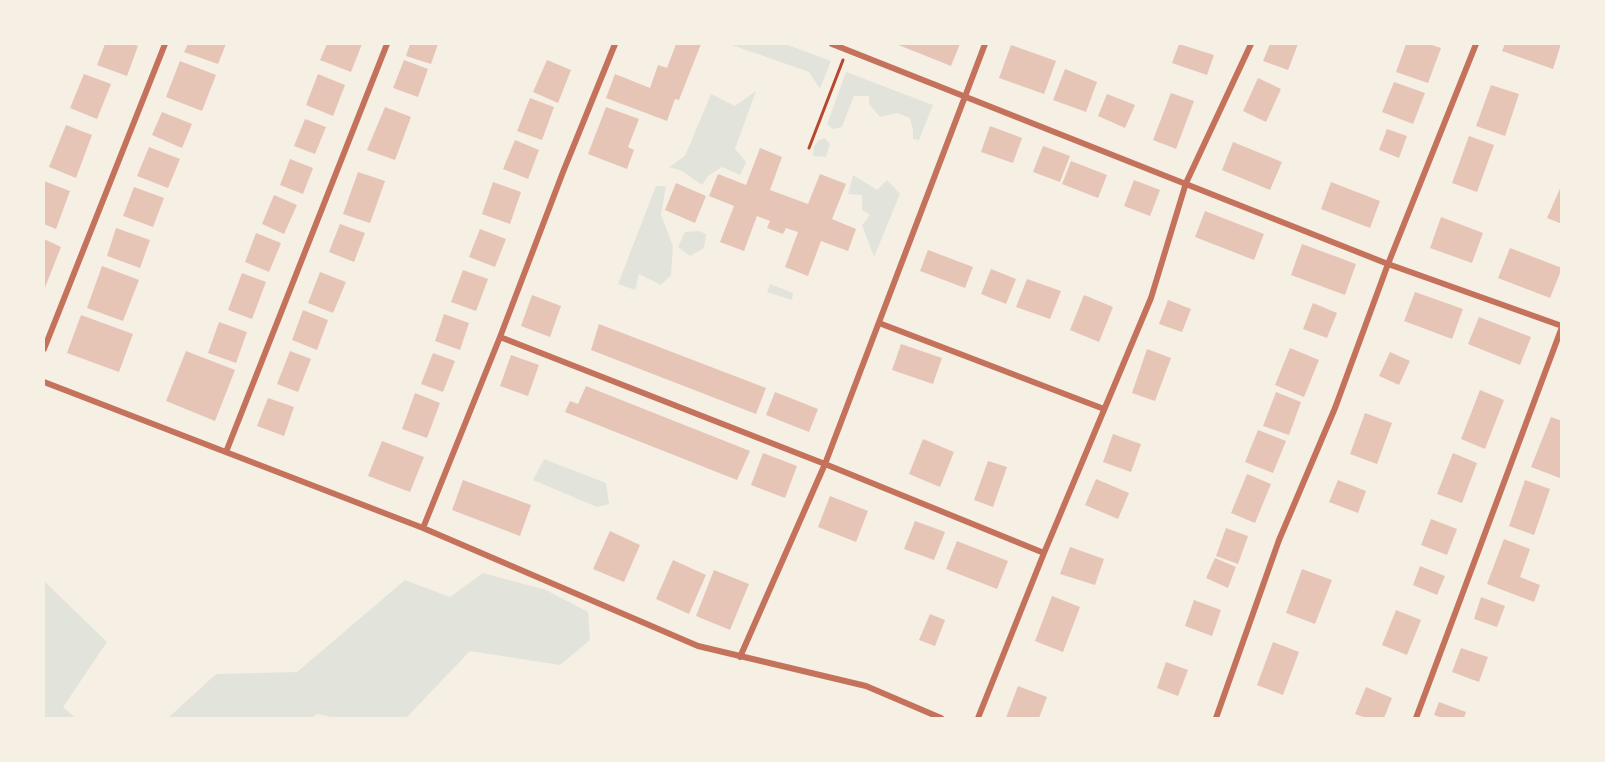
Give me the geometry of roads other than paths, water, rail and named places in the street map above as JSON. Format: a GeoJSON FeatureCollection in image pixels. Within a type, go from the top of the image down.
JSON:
{"type":"FeatureCollection","features":[{"type":"Feature","properties":{"kind":"street"},"geometry":{"type":"LineString","coordinates":[[44,349],[165,44]]}},
{"type":"Feature","properties":{"kind":"street"},"geometry":{"type":"LineString","coordinates":[[226,452],[387,44]]}},
{"type":"Feature","properties":{"kind":"street"},"geometry":{"type":"LineString","coordinates":[[423,528],[615,44]]}},
{"type":"Feature","properties":{"kind":"street"},"geometry":{"type":"LineString","coordinates":[[832,44],[1388,264],[1562,327],[1416,718]]}},
{"type":"Feature","properties":{"kind":"street"},"geometry":{"type":"LineString","coordinates":[[741,657],[825,464],[985,44]]}},
{"type":"Feature","properties":{"kind":"street"},"geometry":{"type":"LineString","coordinates":[[978,718],[1044,553],[1151,298],[1186,183],[1251,44]]}},
{"type":"Feature","properties":{"kind":"street"},"geometry":{"type":"LineString","coordinates":[[1216,718],[1279,540],[1335,408],[1388,264],[1476,44]]}},
{"type":"Feature","properties":{"kind":"street"},"geometry":{"type":"LineString","coordinates":[[879,323],[1104,409]]}},
{"type":"Feature","properties":{"kind":"street"},"geometry":{"type":"LineString","coordinates":[[500,337],[825,464],[1044,553]]}},
{"type":"Feature","properties":{"kind":"street"},"geometry":{"type":"LineString","coordinates":[[44,382],[423,528],[698,646],[866,686],[941,718]]}}]}
